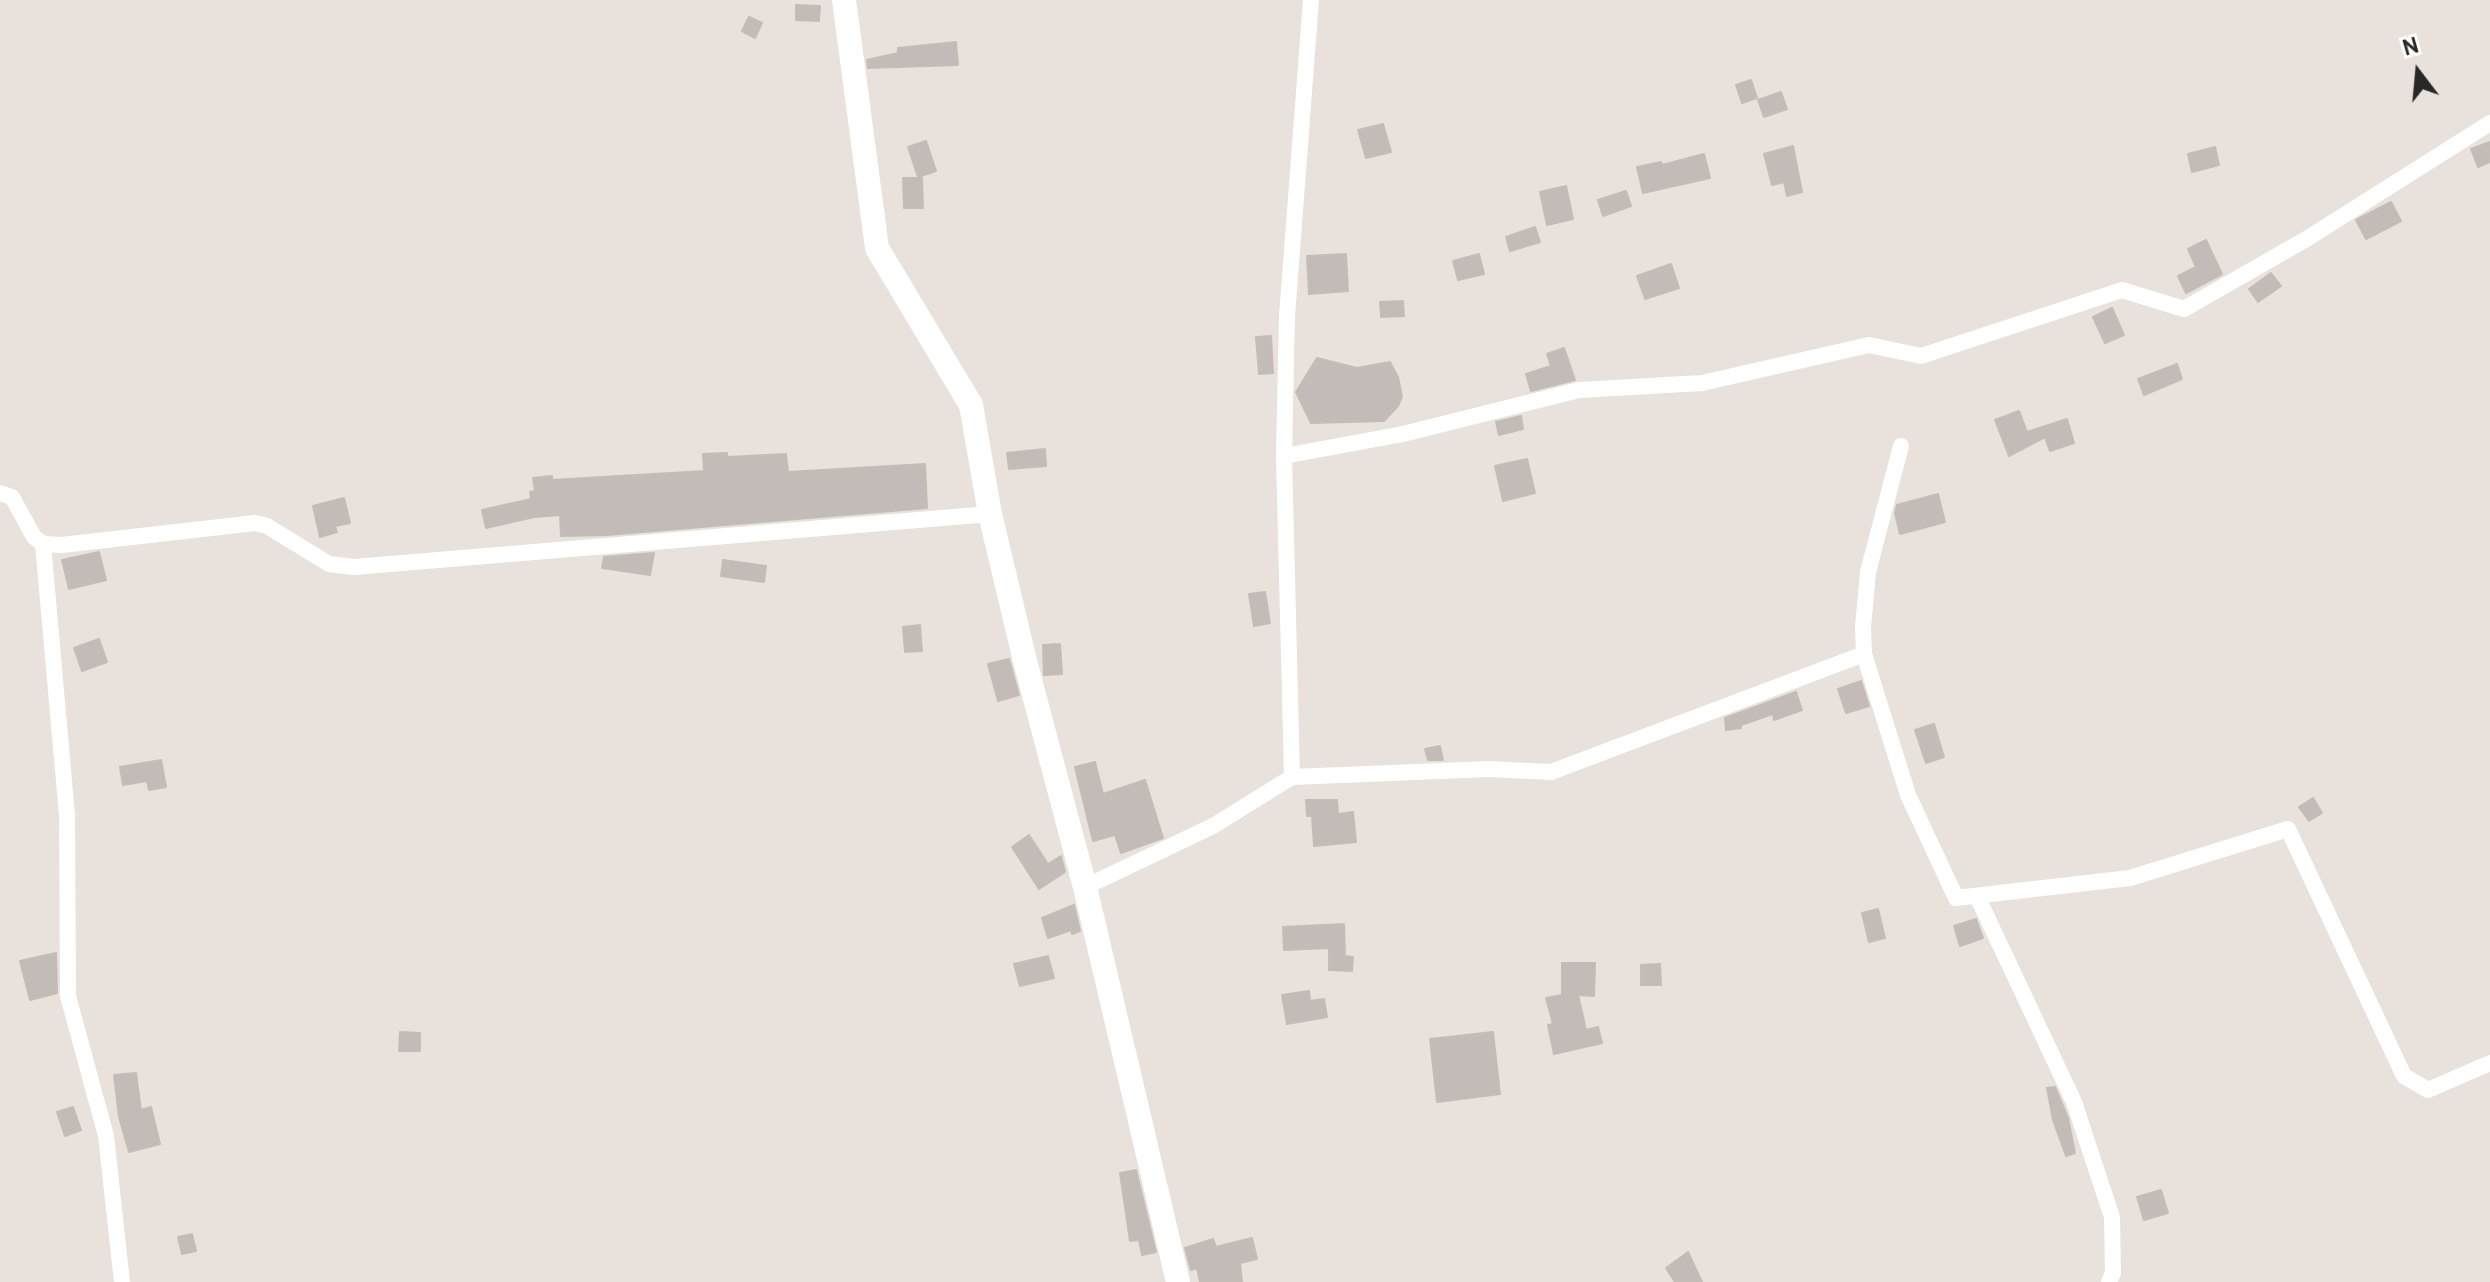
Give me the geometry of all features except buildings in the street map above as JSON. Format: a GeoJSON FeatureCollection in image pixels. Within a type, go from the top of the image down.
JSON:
{"type":"FeatureCollection","features":[{"type":"Feature","properties":{"kind":"street"},"geometry":{"type":"LineString","coordinates":[[844,0],[877,248],[971,405],[990,514],[1085,887],[1178,1282]]}},
{"type":"Feature","properties":{"kind":"street"},"geometry":{"type":"LineString","coordinates":[[1292,777],[1284,456],[1287,316],[1311,0]]}},
{"type":"Feature","properties":{"kind":"street"},"geometry":{"type":"LineString","coordinates":[[1284,456],[1403,434],[1579,390],[1702,383],[1869,345],[1921,356],[2122,290],[2184,309],[2308,238],[2490,123]]}},
{"type":"Feature","properties":{"kind":"street"},"geometry":{"type":"LineString","coordinates":[[1901,446],[1868,572],[1864,654],[1908,795],[1956,898],[2130,878],[2288,829],[2404,1076],[2428,1090],[2490,1063]]}},
{"type":"Feature","properties":{"kind":"street"},"geometry":{"type":"LineString","coordinates":[[0,493],[12,497],[34,537],[43,544],[62,545],[255,523],[267,526],[329,564],[354,567],[990,514]]}},
{"type":"Feature","properties":{"kind":"street"},"geometry":{"type":"LineString","coordinates":[[43,544],[67,815],[68,996],[106,1136],[122,1282]]}},
{"type":"Feature","properties":{"kind":"street"},"geometry":{"type":"LineString","coordinates":[[1085,887],[1213,826],[1292,777],[1489,769],[1551,772],[1864,654]]}},
{"type":"Feature","properties":{"kind":"street"},"geometry":{"type":"LineString","coordinates":[[1977,896],[2074,1102],[2112,1217],[2113,1273],[2109,1282]]}}]}
